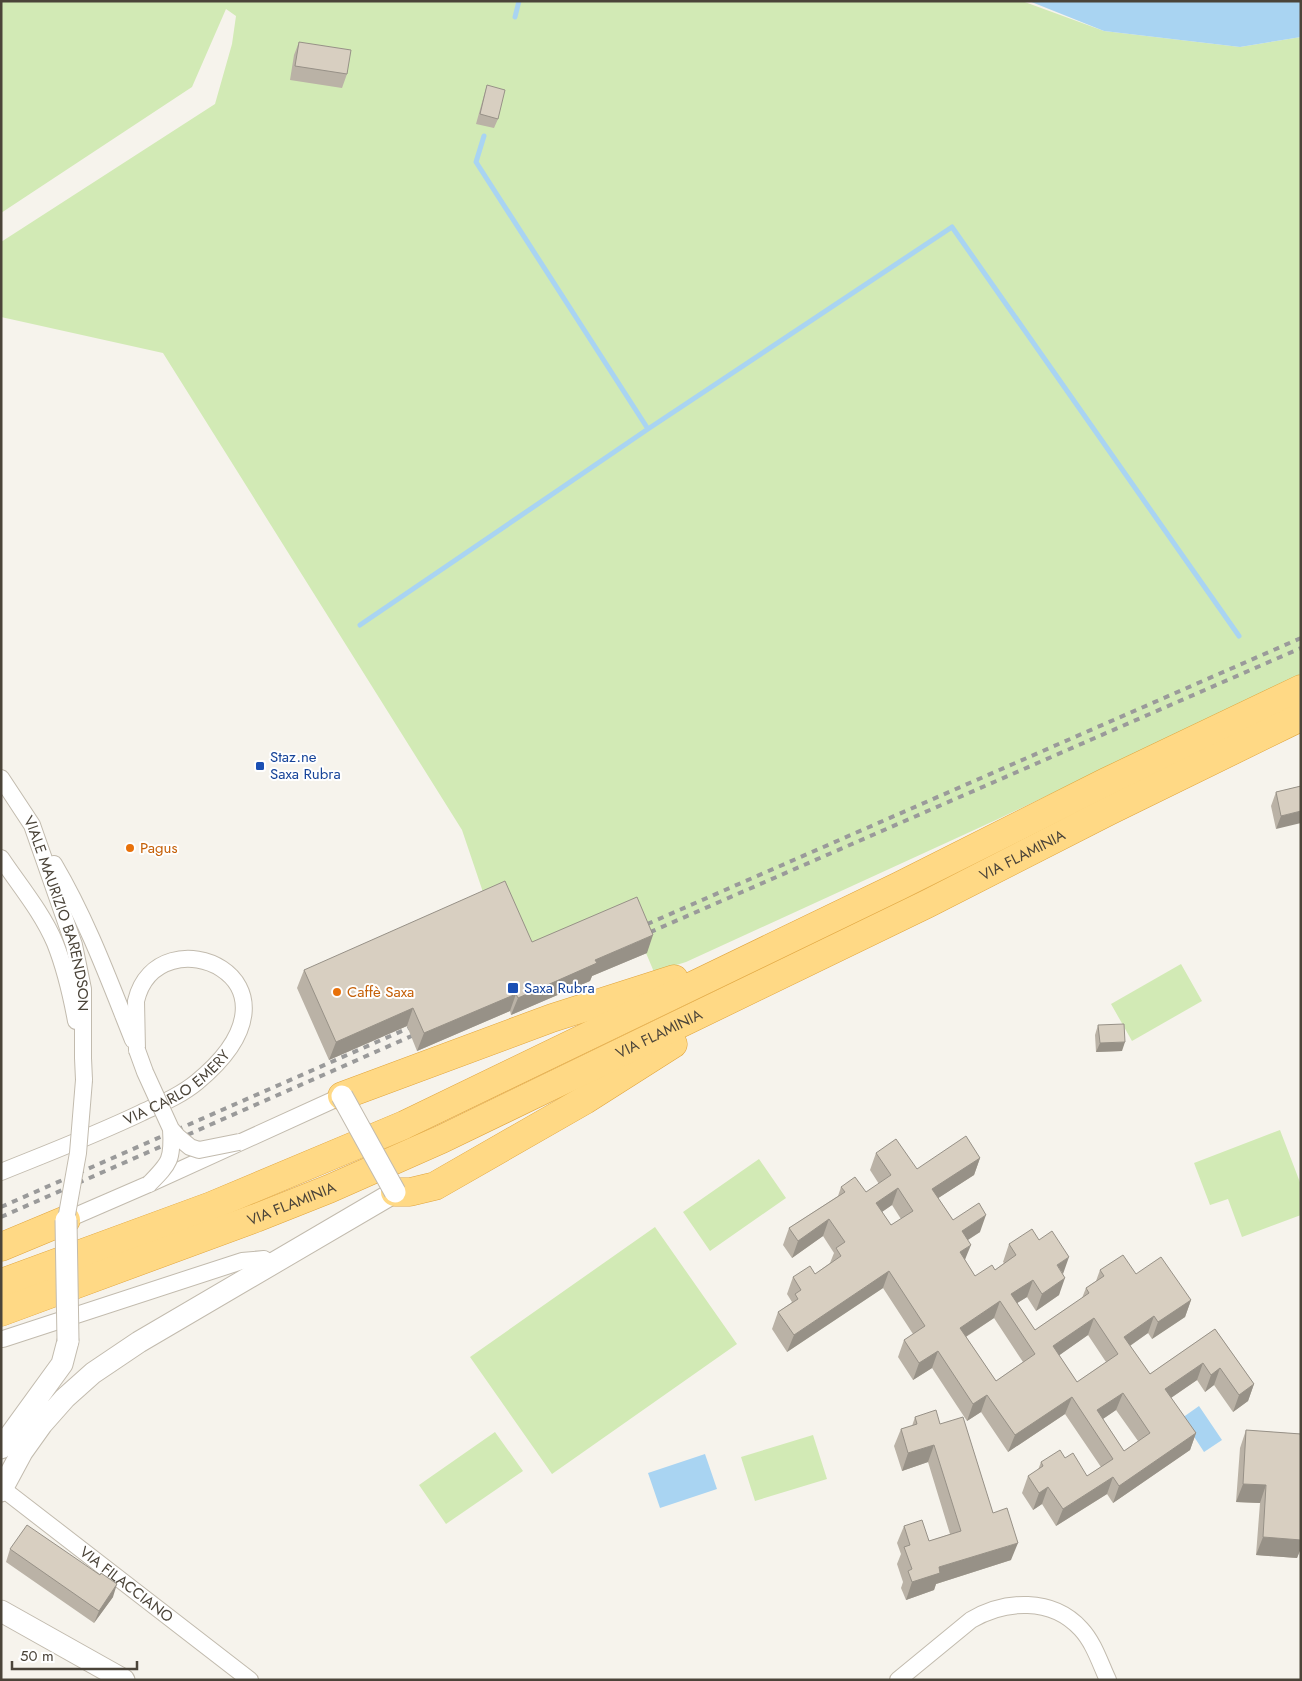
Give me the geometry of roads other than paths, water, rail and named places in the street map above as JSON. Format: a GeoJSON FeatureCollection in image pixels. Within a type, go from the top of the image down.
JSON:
{"type":"FeatureCollection","features":[{"type":"Feature","properties":{"kind":"highway","name":"VIA FLAMINIA"},"geometry":{"type":"LineString","coordinates":[[1,1283],[210,1206],[404,1126],[908,882],[1106,782],[1301,689]]}},
{"type":"Feature","properties":{"kind":"highway","name":"VIA FLAMINIA"},"geometry":{"type":"LineString","coordinates":[[1,1312],[238,1225],[329,1189],[442,1140],[927,904],[1109,811],[1301,717]]}},
{"type":"Feature","properties":{"kind":"highway"},"geometry":{"type":"LineString","coordinates":[[342,1096],[552,1018],[763,951]]}},
{"type":"Feature","properties":{"kind":"highway"},"geometry":{"type":"LineString","coordinates":[[395,1192],[424,1190],[436,1186],[585,1100],[679,1040],[755,988]]}},
{"type":"Feature","properties":{"kind":"highway"},"geometry":{"type":"LineString","coordinates":[[1,1247],[66,1220]]}},
{"type":"Feature","properties":{"kind":"street","name":"VIALE MAURIZIO BARENDSON"},"geometry":{"type":"LineString","coordinates":[[1,778],[32,825],[68,926],[78,960],[83,995],[84,1080],[78,1153],[66,1220],[68,1341],[62,1364],[1,1448]]}},
{"type":"Feature","properties":{"kind":"street"},"geometry":{"type":"LineString","coordinates":[[32,825],[68,887],[101,958],[145,1072],[170,1129],[172,1145],[168,1162],[149,1184]]}},
{"type":"Feature","properties":{"kind":"street","name":"VIALE MAURIZIO BARENDSON"},"geometry":{"type":"LineString","coordinates":[[1,858],[47,927],[55,943],[71,997],[83,1058]]}},
{"type":"Feature","properties":{"kind":"street","name":"VIA CARLO EMERY"},"geometry":{"type":"LineString","coordinates":[[1,1172],[103,1132],[173,1098],[196,1083],[229,1051],[239,1032],[244,1008],[239,987],[225,971],[212,962],[184,959],[166,963],[159,967],[145,979],[136,1001],[137,1050]]}},
{"type":"Feature","properties":{"kind":"street"},"geometry":{"type":"LineString","coordinates":[[2,1490],[34,1435],[54,1410],[79,1384],[139,1342],[395,1192],[342,1096],[66,1220]]}},
{"type":"Feature","properties":{"kind":"street"},"geometry":{"type":"LineString","coordinates":[[170,1129],[184,1143],[199,1150],[239,1142]]}},
{"type":"Feature","properties":{"kind":"street"},"geometry":{"type":"LineString","coordinates":[[3,1339],[242,1261],[264,1259],[271,1264]]}},
{"type":"Feature","properties":{"kind":"street","name":"VIA FILACCIANO"},"geometry":{"type":"LineString","coordinates":[[2,1490],[250,1680]]}},
{"type":"Feature","properties":{"kind":"street"},"geometry":{"type":"LineString","coordinates":[[898,1680],[982,1613],[1004,1606],[1023,1604],[1039,1605],[1070,1618],[1082,1629],[1092,1645],[1108,1680]]}},
{"type":"Feature","properties":{"kind":"street"},"geometry":{"type":"LineString","coordinates":[[1,1611],[124,1680]]}},
{"type":"Feature","properties":{"kind":"water"},"geometry":{"type":"Polygon","coordinates":[[[1029,1],[1301,1],[1301,37],[1240,47],[1104,31],[1029,1]]]}},
{"type":"Feature","properties":{"kind":"water"},"geometry":{"type":"Polygon","coordinates":[[[1199,1406],[1222,1440],[1204,1452],[1182,1418],[1199,1406]]]}},
{"type":"Feature","properties":{"kind":"water"},"geometry":{"type":"Polygon","coordinates":[[[705,1454],[717,1489],[660,1508],[648,1473],[705,1454]]]}},
{"type":"Feature","properties":{"kind":"waterway"},"geometry":{"type":"LineString","coordinates":[[515,17],[519,1]]}},
{"type":"Feature","properties":{"kind":"waterway"},"geometry":{"type":"LineString","coordinates":[[360,625],[648,429],[476,162],[484,136]]}},
{"type":"Feature","properties":{"kind":"waterway"},"geometry":{"type":"LineString","coordinates":[[648,429],[952,227],[1239,636]]}},
{"type":"Feature","properties":{"kind":"railway"},"geometry":{"type":"LineString","coordinates":[[636,929],[1301,638]]}},
{"type":"Feature","properties":{"kind":"railway"},"geometry":{"type":"LineString","coordinates":[[639,937],[1301,648]]}},
{"type":"Feature","properties":{"kind":"railway"},"geometry":{"type":"LineString","coordinates":[[1,1207],[420,1023]]}},
{"type":"Feature","properties":{"kind":"railway"},"geometry":{"type":"LineString","coordinates":[[1,1217],[423,1031]]}},
{"type":"Feature","properties":{"kind":"place","name":"Staz.ne Saxa Rubra"},"geometry":{"type":"Point","coordinates":[260,766]}},
{"type":"Feature","properties":{"kind":"place","name":"Pagus"},"geometry":{"type":"Point","coordinates":[130,848]}},
{"type":"Feature","properties":{"kind":"place","name":"Saxa Rubra"},"geometry":{"type":"Point","coordinates":[513,988]}},
{"type":"Feature","properties":{"kind":"place","name":"Caffè Saxa"},"geometry":{"type":"Point","coordinates":[337,992]}}]}
